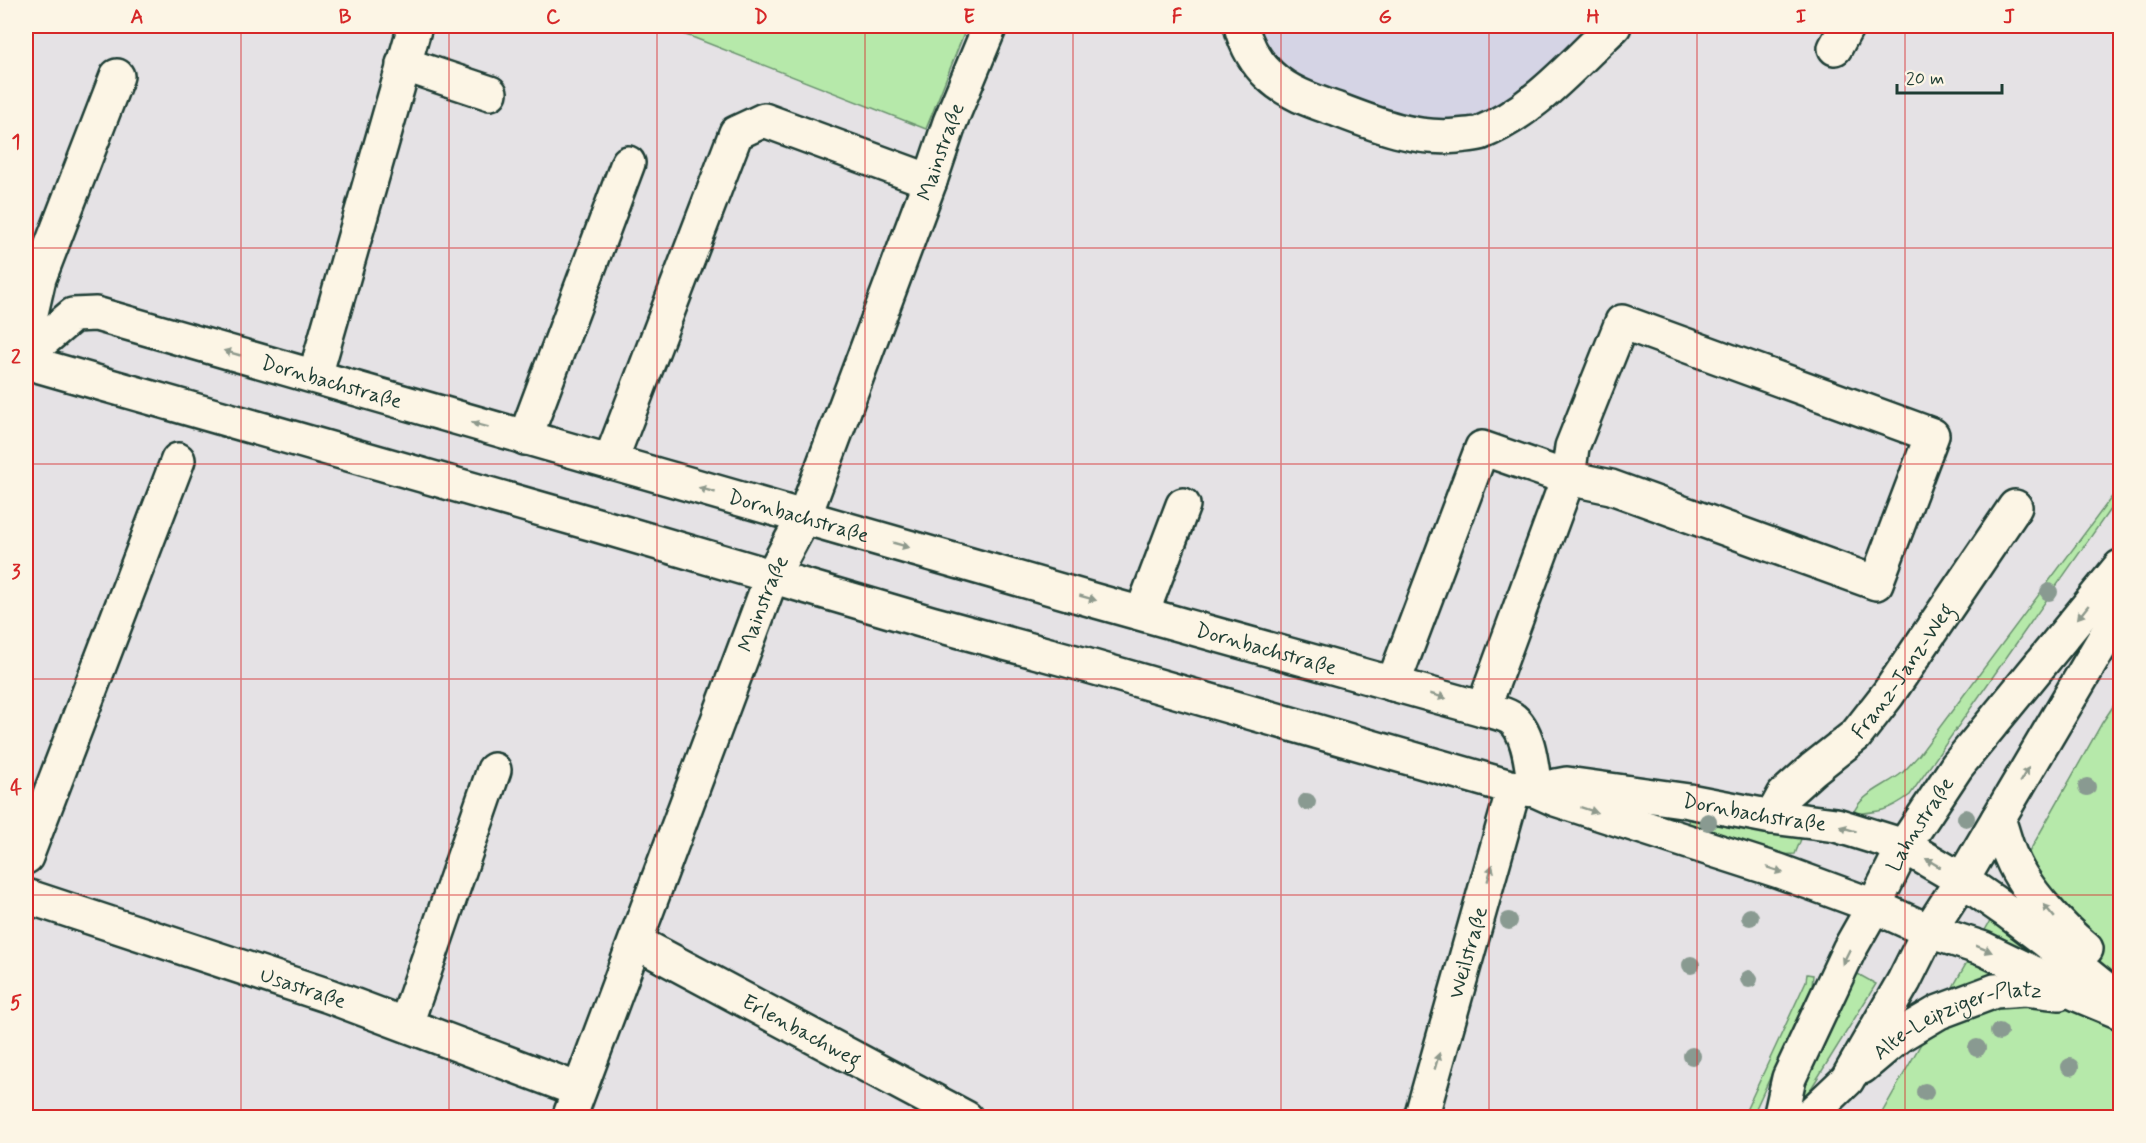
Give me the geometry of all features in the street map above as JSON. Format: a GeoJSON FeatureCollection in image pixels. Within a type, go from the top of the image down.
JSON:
{"type":"FeatureCollection","features":[{"type":"Feature","properties":{"kind":"street"},"geometry":{"type":"LineString","coordinates":[[315,376],[415,26]]}},
{"type":"Feature","properties":{"kind":"street","name":"Mainstraße"},"geometry":{"type":"LineString","coordinates":[[574,1104],[772,576],[804,518],[950,122],[990,26]]}},
{"type":"Feature","properties":{"kind":"street"},"geometry":{"type":"LineString","coordinates":[[1241,26],[1245,41],[1258,64],[1271,78],[1297,95],[1393,131],[1437,138],[1478,134],[1515,115],[1543,93],[1614,26]]}},
{"type":"Feature","properties":{"kind":"street"},"geometry":{"type":"LineString","coordinates":[[403,64],[490,93]]}},
{"type":"Feature","properties":{"kind":"street"},"geometry":{"type":"LineString","coordinates":[[26,335],[39,278],[117,76]]}},
{"type":"Feature","properties":{"kind":"street"},"geometry":{"type":"LineString","coordinates":[[610,462],[736,133],[764,120],[930,181]]}},
{"type":"Feature","properties":{"kind":"street"},"geometry":{"type":"LineString","coordinates":[[525,438],[628,163]]}},
{"type":"Feature","properties":{"kind":"street","name":"Dornbachstraße"},"geometry":{"type":"LineString","coordinates":[[26,355],[73,315],[96,314],[1497,714]]}},
{"type":"Feature","properties":{"kind":"street"},"geometry":{"type":"LineString","coordinates":[[1393,684],[1482,448],[1568,478],[1611,487],[1876,583],[1932,435],[1622,322],[1572,447],[1568,478],[1497,714],[1530,752],[1524,789]]}},
{"type":"Feature","properties":{"kind":"street","name":"Dornbachstraße"},"geometry":{"type":"LineString","coordinates":[[26,362],[1524,789],[1779,871],[1874,906],[1929,931]]}},
{"type":"Feature","properties":{"kind":"street"},"geometry":{"type":"LineString","coordinates":[[26,856],[177,460]]}},
{"type":"Feature","properties":{"kind":"street"},"geometry":{"type":"LineString","coordinates":[[1142,613],[1183,505]]}},
{"type":"Feature","properties":{"kind":"street","name":"Franz-Janz-Weg"},"geometry":{"type":"LineString","coordinates":[[1772,817],[1784,795],[1857,735],[1888,694],[2015,507]]}},
{"type":"Feature","properties":{"kind":"street","name":"Lahnstraße"},"geometry":{"type":"LineString","coordinates":[[1780,1118],[1789,1078],[1850,950],[1904,846],[1957,766],[2121,567]]}},
{"type":"Feature","properties":{"kind":"street"},"geometry":{"type":"LineString","coordinates":[[1807,1118],[1847,1080],[1905,981],[1929,931],[1962,880],[2121,612]]}},
{"type":"Feature","properties":{"kind":"street"},"geometry":{"type":"LineString","coordinates":[[406,1024],[494,770]]}},
{"type":"Feature","properties":{"kind":"street","name":"Dornbachstraße"},"geometry":{"type":"LineString","coordinates":[[1524,789],[1567,784],[1836,825],[1904,846],[1962,880]]}},
{"type":"Feature","properties":{"kind":"street","name":"Weilstraße"},"geometry":{"type":"LineString","coordinates":[[1421,1118],[1524,789]]}},
{"type":"Feature","properties":{"kind":"street"},"geometry":{"type":"LineString","coordinates":[[1998,819],[2012,861],[2036,896],[2068,934],[2116,973],[2121,980]]}},
{"type":"Feature","properties":{"kind":"street"},"geometry":{"type":"LineString","coordinates":[[1962,880],[2046,940],[2121,1002]]}},
{"type":"Feature","properties":{"kind":"street","name":"Usastraße"},"geometry":{"type":"LineString","coordinates":[[26,896],[329,996],[406,1024],[574,1104]]}},
{"type":"Feature","properties":{"kind":"street","name":"Alte-Leipziger-Platz"},"geometry":{"type":"LineString","coordinates":[[1929,931],[1984,949],[2079,995],[2121,1012]]}},
{"type":"Feature","properties":{"kind":"street","name":"Erlenbachweg"},"geometry":{"type":"LineString","coordinates":[[636,942],[966,1118]]}},
{"type":"Feature","properties":{"kind":"street","name":"Alte-Leipziger-Platz"},"geometry":{"type":"LineString","coordinates":[[1847,1080],[1900,1035],[1939,1012],[1995,991],[2025,989],[2079,995]]}},
{"type":"Feature","properties":{"kind":"shaded area"},"geometry":{"type":"Polygon","coordinates":[[[1257,26],[1593,26],[1506,103],[1484,113],[1462,119],[1435,120],[1409,118],[1304,79],[1269,54],[1257,26]]]}},
{"type":"Feature","properties":{"kind":"green space"},"geometry":{"type":"Polygon","coordinates":[[[655,26],[967,26],[926,129],[692,37],[655,26]]]}},
{"type":"Feature","properties":{"kind":"green space"},"geometry":{"type":"Polygon","coordinates":[[[2120,486],[2120,495],[1910,795],[1883,810],[1853,814],[1861,801],[1896,778],[1919,755],[2120,486]]]}},
{"type":"Feature","properties":{"kind":"green space"},"geometry":{"type":"Polygon","coordinates":[[[2120,696],[2120,1117],[1879,1118],[2102,723],[2120,696]]]}},
{"type":"Feature","properties":{"kind":"green space"},"geometry":{"type":"Polygon","coordinates":[[[1689,816],[1803,834],[1795,854],[1778,855],[1690,826],[1689,816]]]}},
{"type":"Feature","properties":{"kind":"green space"},"geometry":{"type":"Polygon","coordinates":[[[1856,973],[1876,984],[1812,1087],[1799,1102],[1799,1095],[1856,973]]]}},
{"type":"Feature","properties":{"kind":"green space"},"geometry":{"type":"Polygon","coordinates":[[[1807,974],[1813,975],[1812,986],[1752,1117],[1743,1117],[1806,981],[1807,974]]]}}]}
